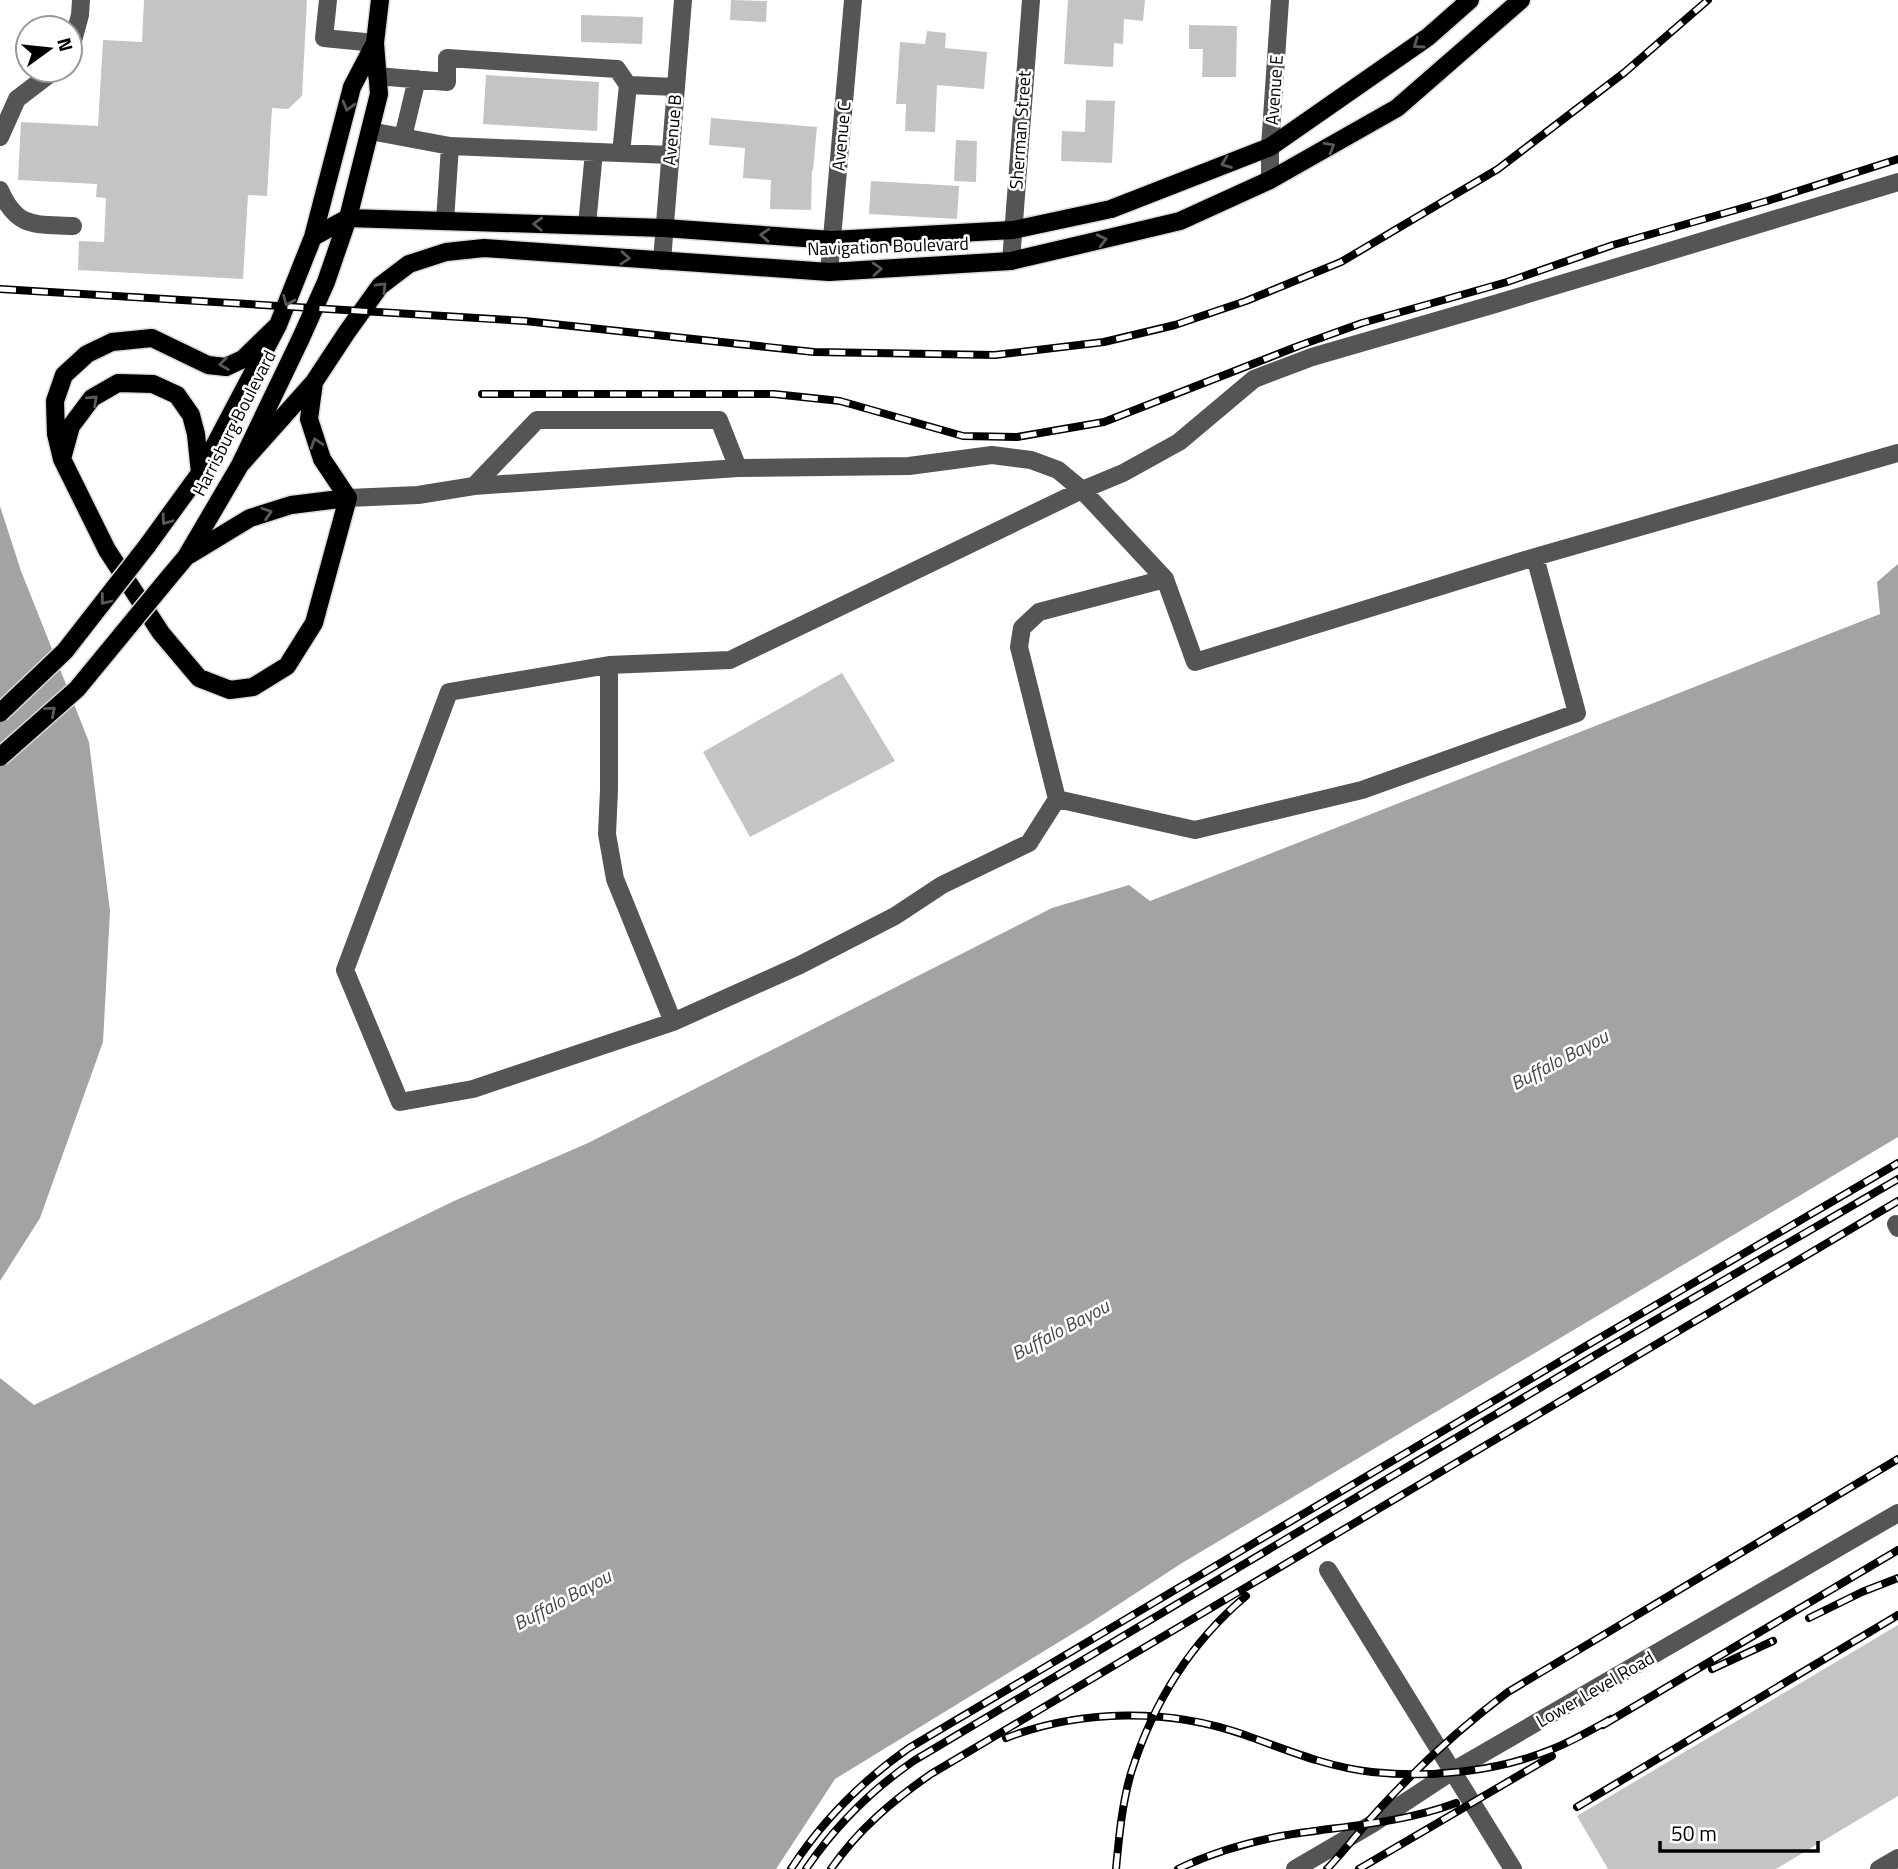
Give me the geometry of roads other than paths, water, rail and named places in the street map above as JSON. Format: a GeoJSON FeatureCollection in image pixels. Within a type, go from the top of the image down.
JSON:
{"type":"FeatureCollection","features":[{"type":"Feature","properties":{"kind":"main road","name":"Harrisburg Boulevard"},"geometry":{"type":"LineString","coordinates":[[0,757],[77,689],[186,557],[240,465],[326,282],[348,218],[379,94],[375,43],[380,0]]}},
{"type":"Feature","properties":{"kind":"main road","name":"Navigation Boulevard"},"geometry":{"type":"LineString","coordinates":[[348,218],[664,228],[832,240],[1013,230],[1111,209],[1269,147],[1428,37],[1471,0]]}},
{"type":"Feature","properties":{"kind":"main road","name":"Navigation Boulevard"},"geometry":{"type":"LineString","coordinates":[[240,465],[314,382],[380,286],[409,264],[446,251],[484,248],[830,272],[1011,261],[1180,221],[1270,180],[1397,108],[1521,0]]}},
{"type":"Feature","properties":{"kind":"main road","name":"Harrisburg Boulevard"},"geometry":{"type":"LineString","coordinates":[[0,713],[65,651],[200,473],[278,326],[313,237],[352,87],[375,43]]}},
{"type":"Feature","properties":{"kind":"main road"},"geometry":{"type":"LineString","coordinates":[[313,237],[348,218]]}},
{"type":"Feature","properties":{"kind":"main road"},"geometry":{"type":"LineString","coordinates":[[278,326],[243,359],[226,367],[208,365],[152,338],[112,342],[87,354],[64,375],[55,401],[56,434],[62,459],[107,550],[162,633],[199,678],[230,690],[253,687],[287,666],[314,623],[348,498],[322,459],[309,419],[314,382]]}},
{"type":"Feature","properties":{"kind":"main road"},"geometry":{"type":"LineString","coordinates":[[62,459],[71,426],[92,398],[118,383],[153,384],[177,395],[191,415],[200,473]]}},
{"type":"Feature","properties":{"kind":"main road"},"geometry":{"type":"LineString","coordinates":[[186,557],[250,518],[291,505],[348,498]]}},
{"type":"Feature","properties":{"kind":"street"},"geometry":{"type":"LineString","coordinates":[[328,0],[324,38],[375,43]]}},
{"type":"Feature","properties":{"kind":"street","name":"Avenue B"},"geometry":{"type":"LineString","coordinates":[[662,261],[683,0]]}},
{"type":"Feature","properties":{"kind":"street","name":"Avenue C"},"geometry":{"type":"LineString","coordinates":[[830,272],[853,0]]}},
{"type":"Feature","properties":{"kind":"street","name":"Sherman Street"},"geometry":{"type":"LineString","coordinates":[[1011,261],[1031,0]]}},
{"type":"Feature","properties":{"kind":"street","name":"Avenue E"},"geometry":{"type":"LineString","coordinates":[[1270,180],[1269,147],[1280,0]]}},
{"type":"Feature","properties":{"kind":"street"},"geometry":{"type":"LineString","coordinates":[[377,76],[447,82],[447,58],[617,69],[628,85],[621,153]]}},
{"type":"Feature","properties":{"kind":"street"},"geometry":{"type":"LineString","coordinates":[[403,137],[417,79]]}},
{"type":"Feature","properties":{"kind":"street"},"geometry":{"type":"LineString","coordinates":[[0,137],[18,99],[37,84]]}},
{"type":"Feature","properties":{"kind":"street"},"geometry":{"type":"LineString","coordinates":[[628,85],[676,87]]}},
{"type":"Feature","properties":{"kind":"street"},"geometry":{"type":"LineString","coordinates":[[370,131],[450,146],[670,155]]}},
{"type":"Feature","properties":{"kind":"street"},"geometry":{"type":"LineString","coordinates":[[445,221],[450,146]]}},
{"type":"Feature","properties":{"kind":"street"},"geometry":{"type":"LineString","coordinates":[[587,225],[594,152]]}},
{"type":"Feature","properties":{"kind":"street"},"geometry":{"type":"LineString","coordinates":[[1165,579],[1040,612],[1022,628],[1019,647],[1057,799],[1029,844],[942,885],[895,916],[800,965],[673,1022],[473,1089],[400,1102],[345,970],[449,692],[609,665],[730,660],[1082,490],[1123,474],[1180,442],[1254,379],[1312,357],[1898,181]]}},
{"type":"Feature","properties":{"kind":"street"},"geometry":{"type":"LineString","coordinates":[[0,190],[6,205],[20,219],[38,224],[73,226]]}},
{"type":"Feature","properties":{"kind":"street"},"geometry":{"type":"LineString","coordinates":[[474,486],[537,420],[719,420],[738,468]]}},
{"type":"Feature","properties":{"kind":"street"},"geometry":{"type":"LineString","coordinates":[[348,498],[418,495],[474,486],[738,468],[909,466],[992,455],[1031,460],[1058,470],[1082,490],[1165,579],[1195,662],[1535,557],[1898,453]]}},
{"type":"Feature","properties":{"kind":"street"},"geometry":{"type":"LineString","coordinates":[[1057,799],[1195,830],[1362,790],[1577,713],[1535,557]]}},
{"type":"Feature","properties":{"kind":"street"},"geometry":{"type":"LineString","coordinates":[[609,665],[607,834],[615,879],[673,1022]]}},
{"type":"Feature","properties":{"kind":"street","name":"Lower Level Road"},"geometry":{"type":"LineString","coordinates":[[1295,1869],[1372,1824],[1452,1772],[1898,1513]]}},
{"type":"Feature","properties":{"kind":"street"},"geometry":{"type":"LineString","coordinates":[[1328,1570],[1513,1869]]}},
{"type":"Feature","properties":{"kind":"street"},"geometry":{"type":"LineString","coordinates":[[1879,1869],[1898,1858]]}},
{"type":"Feature","properties":{"kind":"water"},"geometry":{"type":"Polygon","coordinates":[[[0,506],[21,571],[89,742],[110,911],[103,1042],[40,1218],[0,1281],[0,506]]]}},
{"type":"Feature","properties":{"kind":"water","name":"Buffalo Bayou"},"geometry":{"type":"Polygon","coordinates":[[[1898,564],[1898,1137],[1182,1563],[1090,1623],[835,1779],[776,1869],[0,1869],[0,1378],[34,1405],[454,1201],[588,1143],[1052,908],[1129,885],[1150,901],[1880,614],[1877,582],[1898,564]]]}},
{"type":"Feature","properties":{"kind":"railway"},"geometry":{"type":"LineString","coordinates":[[0,289],[525,321],[814,352],[995,355],[1104,342],[1175,325],[1246,301],[1341,262],[1498,169],[1625,72],[1708,0]]}},
{"type":"Feature","properties":{"kind":"railway"},"geometry":{"type":"LineString","coordinates":[[482,394],[774,394],[840,401],[963,436],[1017,437],[1104,422],[1362,323],[1507,282],[1613,245],[1767,201],[1898,159]]}},
{"type":"Feature","properties":{"kind":"railway"},"geometry":{"type":"LineString","coordinates":[[791,1869],[816,1834],[844,1803],[875,1774],[909,1748],[1898,1163]]}},
{"type":"Feature","properties":{"kind":"railway"},"geometry":{"type":"LineString","coordinates":[[806,1869],[855,1809],[915,1760],[1597,1354],[1898,1179]]}},
{"type":"Feature","properties":{"kind":"railway"},"geometry":{"type":"LineString","coordinates":[[831,1869],[876,1817],[931,1774],[1898,1201]]}},
{"type":"Feature","properties":{"kind":"railway"},"geometry":{"type":"LineString","coordinates":[[1327,1869],[1413,1774],[1459,1731],[1508,1692],[1898,1459]]}},
{"type":"Feature","properties":{"kind":"railway"},"geometry":{"type":"LineString","coordinates":[[1603,1725],[1898,1550]]}},
{"type":"Feature","properties":{"kind":"railway"},"geometry":{"type":"LineString","coordinates":[[1809,1618],[1898,1578]]}},
{"type":"Feature","properties":{"kind":"railway"},"geometry":{"type":"LineString","coordinates":[[1116,1869],[1128,1785],[1150,1722],[1191,1654],[1226,1614],[1246,1596]]}},
{"type":"Feature","properties":{"kind":"railway"},"geometry":{"type":"LineString","coordinates":[[1577,1807],[1898,1615]]}},
{"type":"Feature","properties":{"kind":"railway"},"geometry":{"type":"LineString","coordinates":[[1712,1669],[1773,1641]]}},
{"type":"Feature","properties":{"kind":"railway"},"geometry":{"type":"LineString","coordinates":[[1006,1738],[1035,1728],[1095,1717],[1156,1716],[1216,1726],[1355,1770],[1417,1774],[1462,1772],[1529,1758],[1566,1743],[1611,1719]]}},
{"type":"Feature","properties":{"kind":"railway"},"geometry":{"type":"LineString","coordinates":[[1359,1869],[1552,1756]]}},
{"type":"Feature","properties":{"kind":"railway"},"geometry":{"type":"LineString","coordinates":[[1178,1869],[1216,1853],[1254,1842],[1413,1816],[1456,1803]]}}]}
